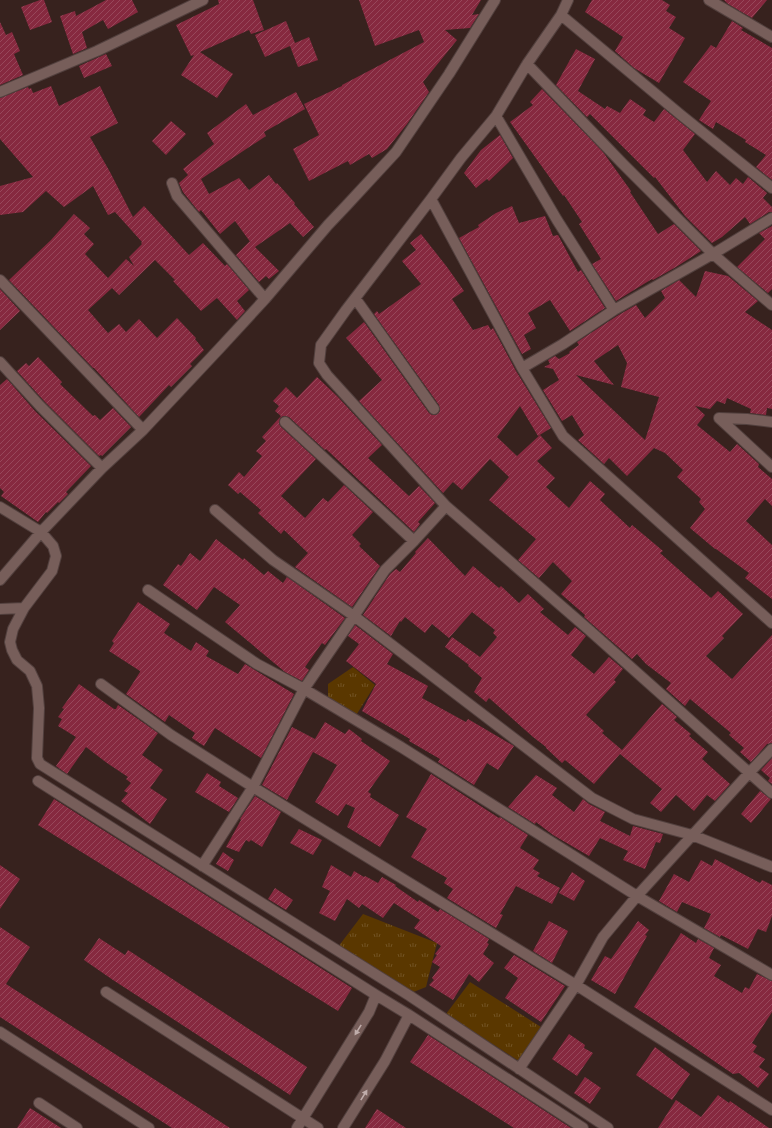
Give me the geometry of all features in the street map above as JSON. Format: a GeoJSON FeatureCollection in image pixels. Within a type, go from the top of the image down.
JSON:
{"type":"FeatureCollection","features":[{"type":"Feature","properties":{"kind":"street"},"geometry":{"type":"LineString","coordinates":[[0,92],[97,51],[203,0]]}},
{"type":"Feature","properties":{"kind":"street"},"geometry":{"type":"LineString","coordinates":[[0,580],[41,532],[102,468],[143,430],[219,349],[265,299],[328,225],[396,152],[450,74],[495,0]]}},
{"type":"Feature","properties":{"kind":"street"},"geometry":{"type":"LineString","coordinates":[[568,0],[561,15],[528,64],[496,116],[461,158],[321,345],[319,363],[326,375],[446,506],[588,629],[772,793]]}},
{"type":"Feature","properties":{"kind":"street"},"geometry":{"type":"LineString","coordinates":[[709,0],[772,37]]}},
{"type":"Feature","properties":{"kind":"street"},"geometry":{"type":"LineString","coordinates":[[561,15],[680,115],[772,188]]}},
{"type":"Feature","properties":{"kind":"street"},"geometry":{"type":"LineString","coordinates":[[528,64],[622,163],[713,254],[772,305]]}},
{"type":"Feature","properties":{"kind":"street"},"geometry":{"type":"LineString","coordinates":[[496,116],[557,220],[614,310]]}},
{"type":"Feature","properties":{"kind":"street"},"geometry":{"type":"LineString","coordinates":[[172,183],[177,196],[265,299]]}},
{"type":"Feature","properties":{"kind":"street"},"geometry":{"type":"LineString","coordinates":[[431,199],[522,368],[564,436],[772,623]]}},
{"type":"Feature","properties":{"kind":"street"},"geometry":{"type":"LineString","coordinates":[[522,368],[563,344],[614,310],[713,254],[772,218]]}},
{"type":"Feature","properties":{"kind":"street"},"geometry":{"type":"LineString","coordinates":[[0,280],[143,430]]}},
{"type":"Feature","properties":{"kind":"street"},"geometry":{"type":"LineString","coordinates":[[355,298],[434,409]]}},
{"type":"Feature","properties":{"kind":"street"},"geometry":{"type":"LineString","coordinates":[[0,362],[40,406],[102,468]]}},
{"type":"Feature","properties":{"kind":"street"},"geometry":{"type":"LineString","coordinates":[[772,422],[719,418],[772,466]]}},
{"type":"Feature","properties":{"kind":"street"},"geometry":{"type":"LineString","coordinates":[[285,422],[414,541]]}},
{"type":"Feature","properties":{"kind":"street"},"geometry":{"type":"LineString","coordinates":[[202,866],[253,787],[304,688],[385,570],[446,506]]}},
{"type":"Feature","properties":{"kind":"street"},"geometry":{"type":"LineString","coordinates":[[0,507],[41,532],[53,546],[56,556],[52,571],[24,608],[12,629],[10,642],[17,660],[30,671],[37,686],[39,708],[37,758],[40,764],[410,996],[608,1128]]}},
{"type":"Feature","properties":{"kind":"street"},"geometry":{"type":"LineString","coordinates":[[215,510],[273,560],[354,616],[592,798],[634,819],[692,835],[772,867]]}},
{"type":"Feature","properties":{"kind":"street"},"geometry":{"type":"LineString","coordinates":[[148,590],[257,664],[304,688],[401,747],[637,896],[772,976]]}},
{"type":"Feature","properties":{"kind":"street"},"geometry":{"type":"LineString","coordinates":[[0,609],[24,608]]}},
{"type":"Feature","properties":{"kind":"street"},"geometry":{"type":"LineString","coordinates":[[101,684],[171,735],[576,985],[772,1110]]}},
{"type":"Feature","properties":{"kind":"street"},"geometry":{"type":"LineString","coordinates":[[519,1069],[576,985],[603,937],[637,896],[748,772],[772,749]]}},
{"type":"Feature","properties":{"kind":"street"},"geometry":{"type":"LineString","coordinates":[[38,781],[410,1015],[583,1128]]}},
{"type":"Feature","properties":{"kind":"street"},"geometry":{"type":"LineString","coordinates":[[106,992],[318,1128]]}},
{"type":"Feature","properties":{"kind":"street"},"geometry":{"type":"LineString","coordinates":[[296,1128],[369,1012],[376,995]]}},
{"type":"Feature","properties":{"kind":"street"},"geometry":{"type":"LineString","coordinates":[[343,1128],[385,1061],[410,1015]]}},
{"type":"Feature","properties":{"kind":"street"},"geometry":{"type":"LineString","coordinates":[[0,1032],[149,1128]]}},
{"type":"Feature","properties":{"kind":"street"},"geometry":{"type":"LineString","coordinates":[[39,1103],[77,1128]]}},
{"type":"Feature","properties":{"kind":"green space"},"geometry":{"type":"Polygon","coordinates":[[[353,667],[375,685],[355,717],[328,701],[328,684],[353,667]]]}},
{"type":"Feature","properties":{"kind":"green space"},"geometry":{"type":"Polygon","coordinates":[[[363,914],[437,943],[426,987],[411,993],[338,947],[363,914]]]}},
{"type":"Feature","properties":{"kind":"green space"},"geometry":{"type":"Polygon","coordinates":[[[470,982],[541,1027],[519,1061],[446,1014],[470,982]]]}},
{"type":"Feature","properties":{"kind":"building"},"geometry":{"type":"Polygon","coordinates":[[[44,0],[52,22],[30,30],[21,7],[44,0]]]}},
{"type":"Feature","properties":{"kind":"building"},"geometry":{"type":"Polygon","coordinates":[[[106,0],[132,0],[138,12],[108,29],[103,20],[82,32],[87,48],[73,54],[60,16],[75,11],[76,16],[106,0]]]}},
{"type":"Feature","properties":{"kind":"building"},"geometry":{"type":"Polygon","coordinates":[[[218,0],[253,0],[264,30],[251,34],[249,30],[200,52],[233,74],[217,98],[181,75],[194,55],[191,56],[176,25],[219,4],[218,0]]]}},
{"type":"Feature","properties":{"kind":"building"},"geometry":{"type":"Polygon","coordinates":[[[359,0],[481,0],[472,15],[479,14],[470,28],[445,30],[457,40],[423,82],[429,92],[407,124],[387,149],[372,158],[369,154],[350,165],[348,161],[309,181],[293,149],[319,135],[304,104],[342,86],[424,42],[419,30],[375,46],[359,0]]]}},
{"type":"Feature","properties":{"kind":"building"},"geometry":{"type":"Polygon","coordinates":[[[592,0],[662,0],[670,5],[666,11],[676,17],[669,28],[685,38],[659,83],[634,68],[615,51],[623,37],[585,12],[592,0]]]}},
{"type":"Feature","properties":{"kind":"building"},"geometry":{"type":"Polygon","coordinates":[[[724,0],[767,0],[752,18],[728,4],[724,0]]]}},
{"type":"Feature","properties":{"kind":"building"},"geometry":{"type":"Polygon","coordinates":[[[286,21],[295,43],[309,37],[318,60],[298,67],[290,46],[265,57],[255,35],[286,21]]]}},
{"type":"Feature","properties":{"kind":"building"},"geometry":{"type":"Polygon","coordinates":[[[732,21],[743,28],[741,30],[772,48],[772,180],[756,167],[766,155],[745,142],[746,140],[716,122],[713,129],[699,120],[711,101],[683,82],[711,45],[716,48],[732,21]]]}},
{"type":"Feature","properties":{"kind":"building"},"geometry":{"type":"Polygon","coordinates":[[[0,22],[6,35],[12,32],[20,51],[14,54],[23,75],[0,85],[0,22]]]}},
{"type":"Feature","properties":{"kind":"building"},"geometry":{"type":"Polygon","coordinates":[[[576,49],[595,59],[578,91],[605,109],[607,106],[620,113],[630,99],[646,110],[643,115],[654,122],[664,109],[695,134],[683,150],[707,182],[716,171],[730,185],[736,178],[743,184],[748,177],[767,193],[763,198],[772,207],[772,212],[769,212],[750,224],[745,217],[722,237],[712,243],[685,216],[655,177],[654,178],[590,114],[587,117],[556,85],[576,49]]]}},
{"type":"Feature","properties":{"kind":"building"},"geometry":{"type":"Polygon","coordinates":[[[106,54],[112,66],[84,78],[79,66],[106,54]]]}},
{"type":"Feature","properties":{"kind":"building"},"geometry":{"type":"Polygon","coordinates":[[[51,86],[59,106],[100,86],[118,123],[90,137],[133,217],[144,206],[189,255],[203,243],[225,266],[227,264],[249,290],[237,301],[245,311],[237,320],[217,298],[201,311],[173,281],[175,280],[155,260],[119,295],[112,288],[88,310],[108,333],[119,324],[126,332],[139,319],[157,338],[177,318],[196,338],[195,339],[204,350],[190,364],[192,366],[171,387],[169,385],[139,417],[9,280],[51,240],[74,214],[90,228],[84,234],[94,244],[85,254],[108,278],[126,259],[134,266],[129,257],[142,244],[142,242],[115,212],[108,215],[93,186],[64,207],[46,191],[23,212],[0,215],[0,186],[33,177],[0,139],[0,98],[28,87],[29,89],[31,88],[33,93],[51,86]]]}},
{"type":"Feature","properties":{"kind":"building"},"geometry":{"type":"Polygon","coordinates":[[[542,89],[603,152],[631,191],[630,192],[658,234],[674,224],[701,251],[616,301],[592,264],[601,259],[579,224],[582,222],[510,122],[533,105],[530,102],[542,89]]]}},
{"type":"Feature","properties":{"kind":"building"},"geometry":{"type":"Polygon","coordinates":[[[296,92],[305,109],[264,132],[266,136],[201,179],[209,194],[239,178],[249,190],[269,175],[295,203],[294,204],[314,227],[303,237],[290,223],[255,247],[279,271],[269,279],[266,276],[259,282],[236,255],[250,241],[235,221],[220,234],[201,210],[199,212],[183,192],[179,183],[188,175],[183,169],[214,144],[207,133],[246,104],[253,115],[296,92]]]}},
{"type":"Feature","properties":{"kind":"building"},"geometry":{"type":"Polygon","coordinates":[[[171,121],[186,134],[166,155],[152,141],[171,121]]]}},
{"type":"Feature","properties":{"kind":"building"},"geometry":{"type":"Polygon","coordinates":[[[500,135],[513,158],[489,181],[487,179],[476,188],[464,173],[481,150],[500,135]]]}},
{"type":"Feature","properties":{"kind":"building"},"geometry":{"type":"Polygon","coordinates":[[[512,206],[519,223],[545,216],[553,236],[558,235],[578,272],[581,270],[605,308],[570,331],[550,300],[528,313],[536,328],[524,335],[531,349],[522,354],[459,238],[479,227],[478,225],[496,213],[512,206]]]}},
{"type":"Feature","properties":{"kind":"building"},"geometry":{"type":"Polygon","coordinates":[[[772,226],[772,289],[768,293],[737,267],[765,239],[759,233],[772,226]]]}},
{"type":"Feature","properties":{"kind":"building"},"geometry":{"type":"Polygon","coordinates":[[[421,234],[464,291],[452,299],[473,330],[488,325],[491,330],[493,328],[516,371],[551,428],[538,436],[520,406],[497,437],[517,456],[540,435],[552,448],[537,461],[555,478],[546,487],[569,508],[590,481],[605,494],[600,500],[630,528],[632,525],[663,551],[660,553],[711,598],[718,591],[743,614],[722,636],[724,638],[706,656],[732,679],[772,635],[772,743],[767,744],[751,762],[740,752],[744,748],[729,735],[731,733],[690,699],[685,706],[666,689],[671,683],[646,664],[637,654],[632,659],[584,617],[585,615],[561,594],[572,581],[553,562],[539,578],[518,560],[536,539],[489,500],[509,477],[490,459],[462,490],[453,482],[443,493],[359,401],[382,380],[346,338],[364,322],[429,413],[435,415],[440,411],[439,405],[374,314],[377,311],[379,314],[421,284],[402,261],[416,250],[410,243],[421,234]]]}},
{"type":"Feature","properties":{"kind":"building"},"geometry":{"type":"Polygon","coordinates":[[[705,271],[728,276],[758,301],[745,312],[772,330],[772,409],[767,408],[766,415],[750,413],[751,409],[727,398],[725,404],[717,401],[710,409],[695,406],[705,415],[697,425],[730,452],[737,444],[759,464],[758,467],[772,479],[772,506],[765,499],[746,521],[772,545],[772,599],[745,578],[749,573],[715,549],[690,528],[705,509],[699,502],[701,499],[677,477],[683,470],[665,453],[654,448],[627,476],[609,458],[604,464],[578,440],[584,435],[572,415],[562,421],[543,390],[559,380],[553,369],[544,367],[550,364],[548,360],[555,356],[559,359],[570,353],[569,352],[579,345],[577,342],[617,316],[636,305],[645,318],[665,298],[661,291],[679,280],[696,297],[705,271]],[[618,345],[594,361],[614,385],[576,375],[645,440],[659,397],[621,387],[627,363],[618,345]]]}},
{"type":"Feature","properties":{"kind":"building"},"geometry":{"type":"Polygon","coordinates":[[[0,289],[20,311],[0,330],[0,289]]]}},
{"type":"Feature","properties":{"kind":"building"},"geometry":{"type":"Polygon","coordinates":[[[38,357],[62,382],[60,384],[93,416],[95,415],[100,420],[113,408],[131,427],[102,456],[99,456],[45,402],[17,371],[26,363],[29,366],[38,357]]]}},
{"type":"Feature","properties":{"kind":"building"},"geometry":{"type":"Polygon","coordinates":[[[317,377],[338,397],[382,445],[368,458],[409,496],[419,486],[435,503],[418,522],[420,524],[414,532],[326,449],[325,450],[289,417],[283,416],[280,418],[279,424],[281,427],[316,459],[281,496],[305,518],[323,498],[328,502],[344,485],[373,512],[352,535],[361,544],[359,546],[380,566],[352,607],[295,567],[308,553],[284,530],[281,534],[258,513],[261,510],[240,492],[238,494],[228,485],[239,472],[244,477],[262,456],[256,451],[266,441],[262,437],[281,416],[275,411],[279,406],[273,401],[286,387],[297,398],[317,377]]]}},
{"type":"Feature","properties":{"kind":"building"},"geometry":{"type":"Polygon","coordinates":[[[7,379],[35,411],[91,466],[66,492],[68,494],[47,513],[46,512],[38,522],[1,496],[4,492],[0,488],[0,385],[7,379]]]}},
{"type":"Feature","properties":{"kind":"building"},"geometry":{"type":"Polygon","coordinates":[[[428,538],[465,576],[473,566],[499,588],[501,586],[519,603],[528,594],[544,609],[540,612],[568,635],[575,627],[586,636],[571,655],[594,674],[609,657],[623,669],[614,680],[616,682],[586,715],[604,731],[602,733],[622,750],[662,704],[677,717],[674,720],[691,734],[689,736],[708,752],[702,759],[730,784],[715,801],[707,795],[694,811],[676,795],[661,812],[650,803],[662,789],[620,754],[594,784],[565,760],[562,763],[546,747],[489,698],[486,702],[474,692],[482,678],[468,666],[469,665],[445,647],[452,637],[480,657],[497,637],[493,633],[495,630],[472,612],[449,638],[432,624],[425,633],[405,617],[401,622],[400,621],[391,636],[363,615],[390,574],[396,569],[400,572],[428,538]]]}},
{"type":"Feature","properties":{"kind":"building"},"geometry":{"type":"Polygon","coordinates":[[[216,539],[243,560],[244,558],[264,575],[268,571],[283,583],[287,577],[345,618],[325,645],[322,643],[305,667],[309,670],[302,681],[285,672],[225,622],[240,605],[214,587],[197,610],[163,585],[178,564],[181,566],[190,553],[200,561],[216,539]]]}},
{"type":"Feature","properties":{"kind":"building"},"geometry":{"type":"Polygon","coordinates":[[[138,602],[170,624],[164,633],[191,651],[196,642],[209,651],[206,656],[238,674],[245,664],[294,694],[261,758],[215,728],[204,746],[192,738],[195,733],[169,715],[165,722],[126,694],[140,671],[109,651],[114,643],[112,641],[138,602]]]}},
{"type":"Feature","properties":{"kind":"building"},"geometry":{"type":"Polygon","coordinates":[[[355,625],[393,654],[387,664],[428,686],[422,698],[466,722],[468,719],[514,746],[498,770],[487,763],[474,785],[438,762],[440,759],[409,741],[410,739],[362,711],[376,684],[346,661],[359,644],[348,636],[355,625]]]}},
{"type":"Feature","properties":{"kind":"building"},"geometry":{"type":"Polygon","coordinates":[[[79,684],[114,709],[116,709],[118,705],[158,733],[142,755],[163,770],[150,788],[167,799],[150,824],[121,801],[128,793],[124,791],[131,783],[126,779],[128,777],[86,747],[67,774],[56,766],[76,737],[58,726],[62,719],[58,717],[64,709],[62,708],[79,684]]]}},
{"type":"Feature","properties":{"kind":"building"},"geometry":{"type":"Polygon","coordinates":[[[325,722],[345,734],[349,729],[362,739],[361,741],[390,761],[368,792],[371,794],[370,797],[399,815],[380,847],[347,827],[355,808],[346,804],[338,816],[315,802],[337,765],[313,752],[287,800],[262,785],[292,727],[315,739],[325,722]]]}},
{"type":"Feature","properties":{"kind":"building"},"geometry":{"type":"Polygon","coordinates":[[[772,758],[772,784],[768,781],[770,778],[761,770],[772,758]]]}},
{"type":"Feature","properties":{"kind":"building"},"geometry":{"type":"Polygon","coordinates":[[[207,773],[221,782],[219,786],[238,798],[229,812],[195,792],[207,773]]]}},
{"type":"Feature","properties":{"kind":"building"},"geometry":{"type":"Polygon","coordinates":[[[431,774],[528,835],[520,848],[539,860],[533,869],[540,873],[537,876],[560,888],[552,904],[516,886],[500,914],[503,915],[496,928],[447,898],[453,889],[444,883],[447,878],[411,857],[427,829],[406,817],[431,774]]]}},
{"type":"Feature","properties":{"kind":"building"},"geometry":{"type":"Polygon","coordinates":[[[536,775],[557,788],[552,795],[574,812],[583,799],[589,804],[605,812],[600,821],[630,836],[633,826],[663,834],[660,843],[656,842],[645,869],[623,860],[628,851],[600,838],[589,856],[553,835],[536,822],[535,824],[508,807],[536,775]]]}},
{"type":"Feature","properties":{"kind":"building"},"geometry":{"type":"Polygon","coordinates":[[[760,791],[771,799],[751,823],[741,814],[760,791]]]}},
{"type":"Feature","properties":{"kind":"building"},"geometry":{"type":"Polygon","coordinates":[[[255,796],[281,812],[262,847],[251,840],[249,842],[246,840],[239,852],[226,847],[241,820],[240,819],[255,796]]]}},
{"type":"Feature","properties":{"kind":"building"},"geometry":{"type":"Polygon","coordinates":[[[54,799],[352,988],[338,1011],[38,825],[54,799]]]}},
{"type":"Feature","properties":{"kind":"building"},"geometry":{"type":"Polygon","coordinates":[[[299,829],[322,840],[313,855],[290,843],[299,829]]]}},
{"type":"Feature","properties":{"kind":"building"},"geometry":{"type":"Polygon","coordinates":[[[223,852],[234,860],[228,871],[216,864],[223,852]]]}},
{"type":"Feature","properties":{"kind":"building"},"geometry":{"type":"Polygon","coordinates":[[[715,859],[760,883],[762,880],[772,885],[772,916],[766,932],[758,929],[748,949],[721,935],[720,937],[704,928],[711,914],[682,902],[677,912],[659,901],[674,874],[689,882],[701,860],[712,866],[715,859]]]}},
{"type":"Feature","properties":{"kind":"building"},"geometry":{"type":"Polygon","coordinates":[[[0,865],[20,879],[0,909],[0,865]]]}},
{"type":"Feature","properties":{"kind":"building"},"geometry":{"type":"Polygon","coordinates":[[[331,865],[351,877],[354,871],[378,883],[382,877],[396,885],[395,886],[418,902],[419,900],[438,912],[440,909],[489,939],[487,943],[489,944],[483,954],[494,963],[479,982],[469,974],[453,1000],[429,985],[434,980],[432,978],[440,967],[432,962],[437,955],[435,954],[441,946],[414,928],[420,920],[394,903],[383,918],[362,904],[359,908],[347,899],[335,921],[319,913],[330,891],[322,887],[331,865]]]}},
{"type":"Feature","properties":{"kind":"building"},"geometry":{"type":"Polygon","coordinates":[[[572,872],[585,881],[574,901],[559,893],[572,872]]]}},
{"type":"Feature","properties":{"kind":"building"},"geometry":{"type":"Polygon","coordinates":[[[275,888],[293,900],[286,910],[268,899],[275,888]]]}},
{"type":"Feature","properties":{"kind":"building"},"geometry":{"type":"Polygon","coordinates":[[[549,921],[568,931],[552,963],[533,951],[549,921]]]}},
{"type":"Feature","properties":{"kind":"building"},"geometry":{"type":"Polygon","coordinates":[[[638,921],[649,930],[615,994],[591,980],[605,956],[611,959],[638,921]]]}},
{"type":"Feature","properties":{"kind":"building"},"geometry":{"type":"Polygon","coordinates":[[[0,927],[30,947],[6,984],[230,1128],[172,1128],[0,1017],[0,927]]]}},
{"type":"Feature","properties":{"kind":"building"},"geometry":{"type":"Polygon","coordinates":[[[681,933],[696,943],[698,939],[714,948],[709,958],[721,965],[714,976],[742,993],[745,987],[749,989],[757,974],[772,981],[772,1012],[752,1043],[757,1046],[753,1052],[765,1059],[759,1067],[769,1074],[758,1088],[739,1073],[733,1074],[634,1007],[681,933]]]}},
{"type":"Feature","properties":{"kind":"building"},"geometry":{"type":"Polygon","coordinates":[[[99,938],[125,955],[128,950],[307,1067],[290,1095],[84,960],[99,938]]]}},
{"type":"Feature","properties":{"kind":"building"},"geometry":{"type":"Polygon","coordinates":[[[514,955],[565,986],[541,1022],[505,998],[518,978],[504,968],[514,955]]]}},
{"type":"Feature","properties":{"kind":"building"},"geometry":{"type":"Polygon","coordinates":[[[569,1034],[585,1045],[584,1048],[593,1053],[577,1076],[552,1059],[569,1034]]]}},
{"type":"Feature","properties":{"kind":"building"},"geometry":{"type":"Polygon","coordinates":[[[428,1035],[571,1128],[514,1128],[410,1062],[428,1035]]]}},
{"type":"Feature","properties":{"kind":"building"},"geometry":{"type":"Polygon","coordinates":[[[655,1047],[690,1074],[672,1100],[636,1075],[655,1047]]]}},
{"type":"Feature","properties":{"kind":"building"},"geometry":{"type":"Polygon","coordinates":[[[585,1077],[601,1088],[590,1104],[574,1093],[585,1077]]]}},
{"type":"Feature","properties":{"kind":"building"},"geometry":{"type":"Polygon","coordinates":[[[718,1095],[729,1103],[730,1101],[769,1128],[658,1128],[676,1100],[701,1117],[718,1095]]]}},
{"type":"Feature","properties":{"kind":"building"},"geometry":{"type":"Polygon","coordinates":[[[30,1108],[61,1128],[17,1128],[30,1108]]]}},
{"type":"Feature","properties":{"kind":"building"},"geometry":{"type":"Polygon","coordinates":[[[377,1109],[406,1128],[365,1128],[377,1109]]]}}]}
